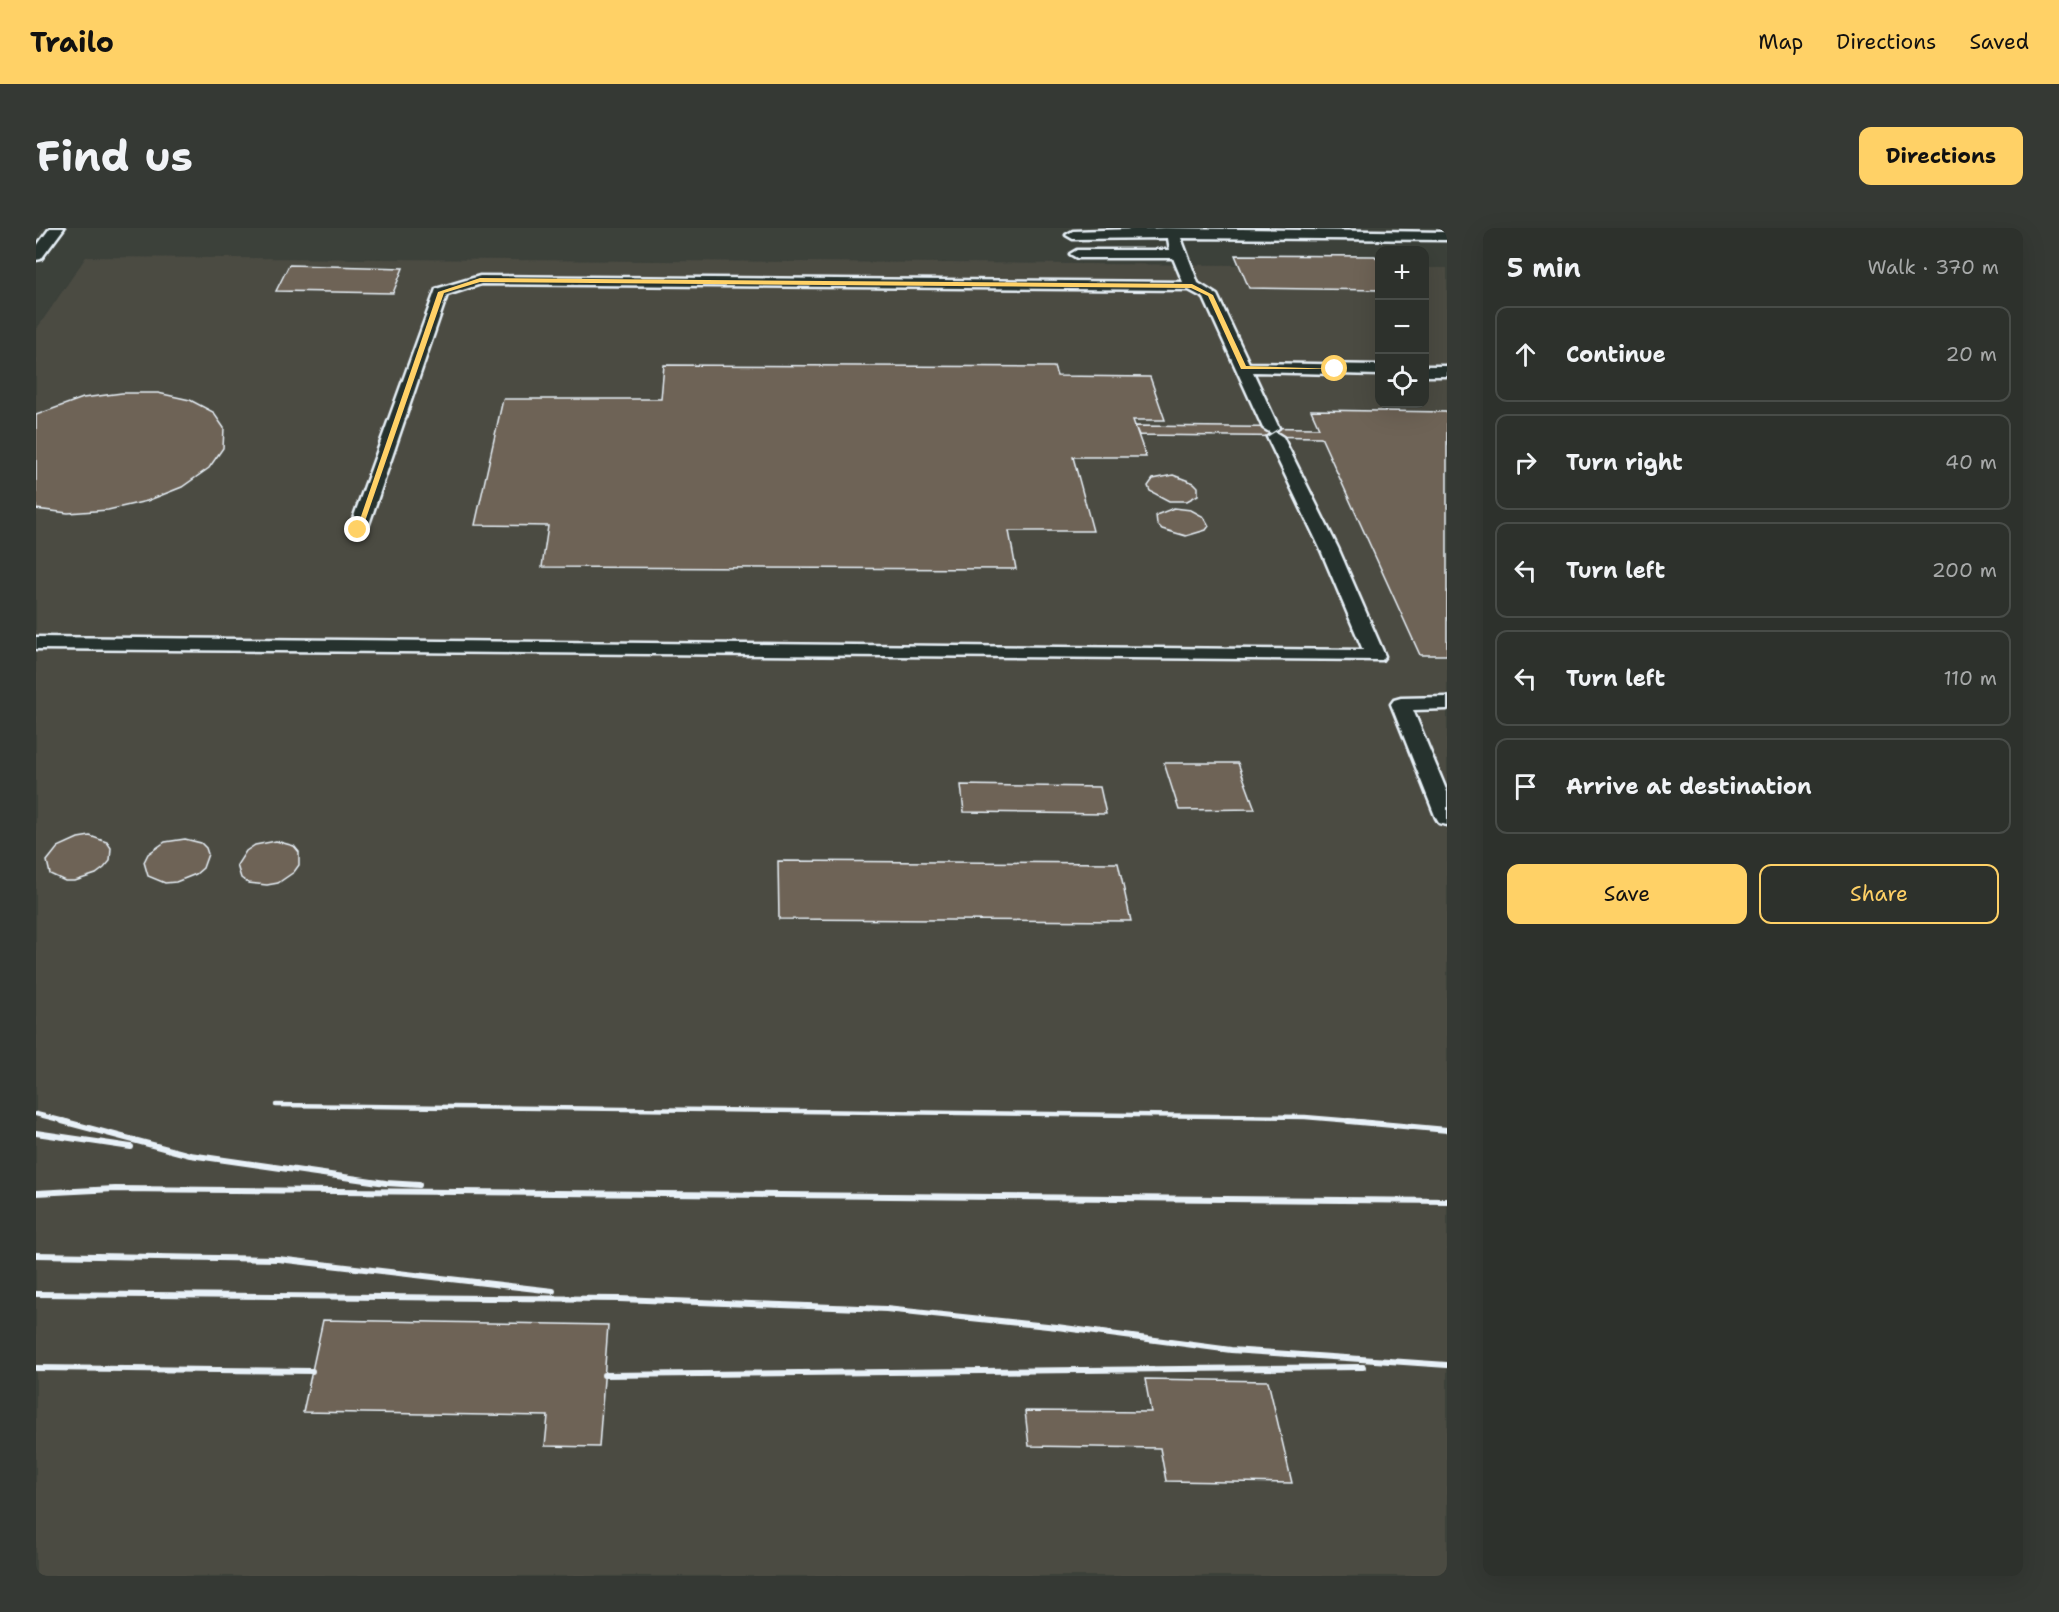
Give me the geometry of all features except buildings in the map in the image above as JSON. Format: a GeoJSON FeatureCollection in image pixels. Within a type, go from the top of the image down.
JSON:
{"type":"FeatureCollection","features":[{"type":"Feature","properties":{"kind":"lane"},"geometry":{"type":"LineString","coordinates":[[36,256],[57,228]]}},
{"type":"Feature","properties":{"kind":"lane"},"geometry":{"type":"LineString","coordinates":[[1172,230],[1178,254],[1192,286]]}},
{"type":"Feature","properties":{"kind":"lane"},"geometry":{"type":"LineString","coordinates":[[1073,235],[1172,230],[1447,236]]}},
{"type":"Feature","properties":{"kind":"lane"},"geometry":{"type":"LineString","coordinates":[[1077,254],[1178,254]]}},
{"type":"Feature","properties":{"kind":"lane"},"geometry":{"type":"LineString","coordinates":[[36,643],[1375,656],[1329,548],[1210,295],[1192,286],[480,280],[441,292],[358,530]]}},
{"type":"Feature","properties":{"kind":"lane"},"geometry":{"type":"LineString","coordinates":[[1244,368],[1375,370]]}},
{"type":"Feature","properties":{"kind":"lane"},"geometry":{"type":"LineString","coordinates":[[1429,371],[1447,371]]}},
{"type":"Feature","properties":{"kind":"lane"},"geometry":{"type":"LineString","coordinates":[[1447,703],[1401,704],[1447,818]]}},
{"type":"Feature","properties":{"kind":"shaded area"},"geometry":{"type":"Polygon","coordinates":[[[1235,255],[1375,256],[1375,408],[1429,408],[1429,268],[1447,268],[1447,1576],[36,1576],[36,330],[86,257],[1238,265],[1235,255]]]}},
{"type":"Feature","properties":{"kind":"railway"},"geometry":{"type":"LineString","coordinates":[[276,1105],[1305,1117],[1365,1122]]}},
{"type":"Feature","properties":{"kind":"railway"},"geometry":{"type":"LineString","coordinates":[[36,1114],[68,1122]]}},
{"type":"Feature","properties":{"kind":"railway"},"geometry":{"type":"LineString","coordinates":[[62,1121],[190,1155],[386,1183],[419,1185]]}},
{"type":"Feature","properties":{"kind":"railway"},"geometry":{"type":"LineString","coordinates":[[1348,1121],[1447,1130]]}},
{"type":"Feature","properties":{"kind":"railway"},"geometry":{"type":"LineString","coordinates":[[36,1133],[131,1147]]}},
{"type":"Feature","properties":{"kind":"railway"},"geometry":{"type":"LineString","coordinates":[[36,1193],[115,1189],[1447,1201]]}},
{"type":"Feature","properties":{"kind":"railway"},"geometry":{"type":"LineString","coordinates":[[36,1255],[278,1259],[553,1291]]}},
{"type":"Feature","properties":{"kind":"railway"},"geometry":{"type":"LineString","coordinates":[[36,1294],[619,1299],[886,1309],[1057,1327],[1231,1350],[1447,1365]]}},
{"type":"Feature","properties":{"kind":"railway"},"geometry":{"type":"LineString","coordinates":[[604,1375],[1363,1367]]}},
{"type":"Feature","properties":{"kind":"railway"},"geometry":{"type":"LineString","coordinates":[[36,1368],[312,1371]]}},
{"type":"Feature","properties":{"kind":"route"},"geometry":{"type":"LineString","coordinates":[[358,530],[441,292],[480,280],[1192,286],[1210,295],[1244,368],[1335,369]]}}]}
